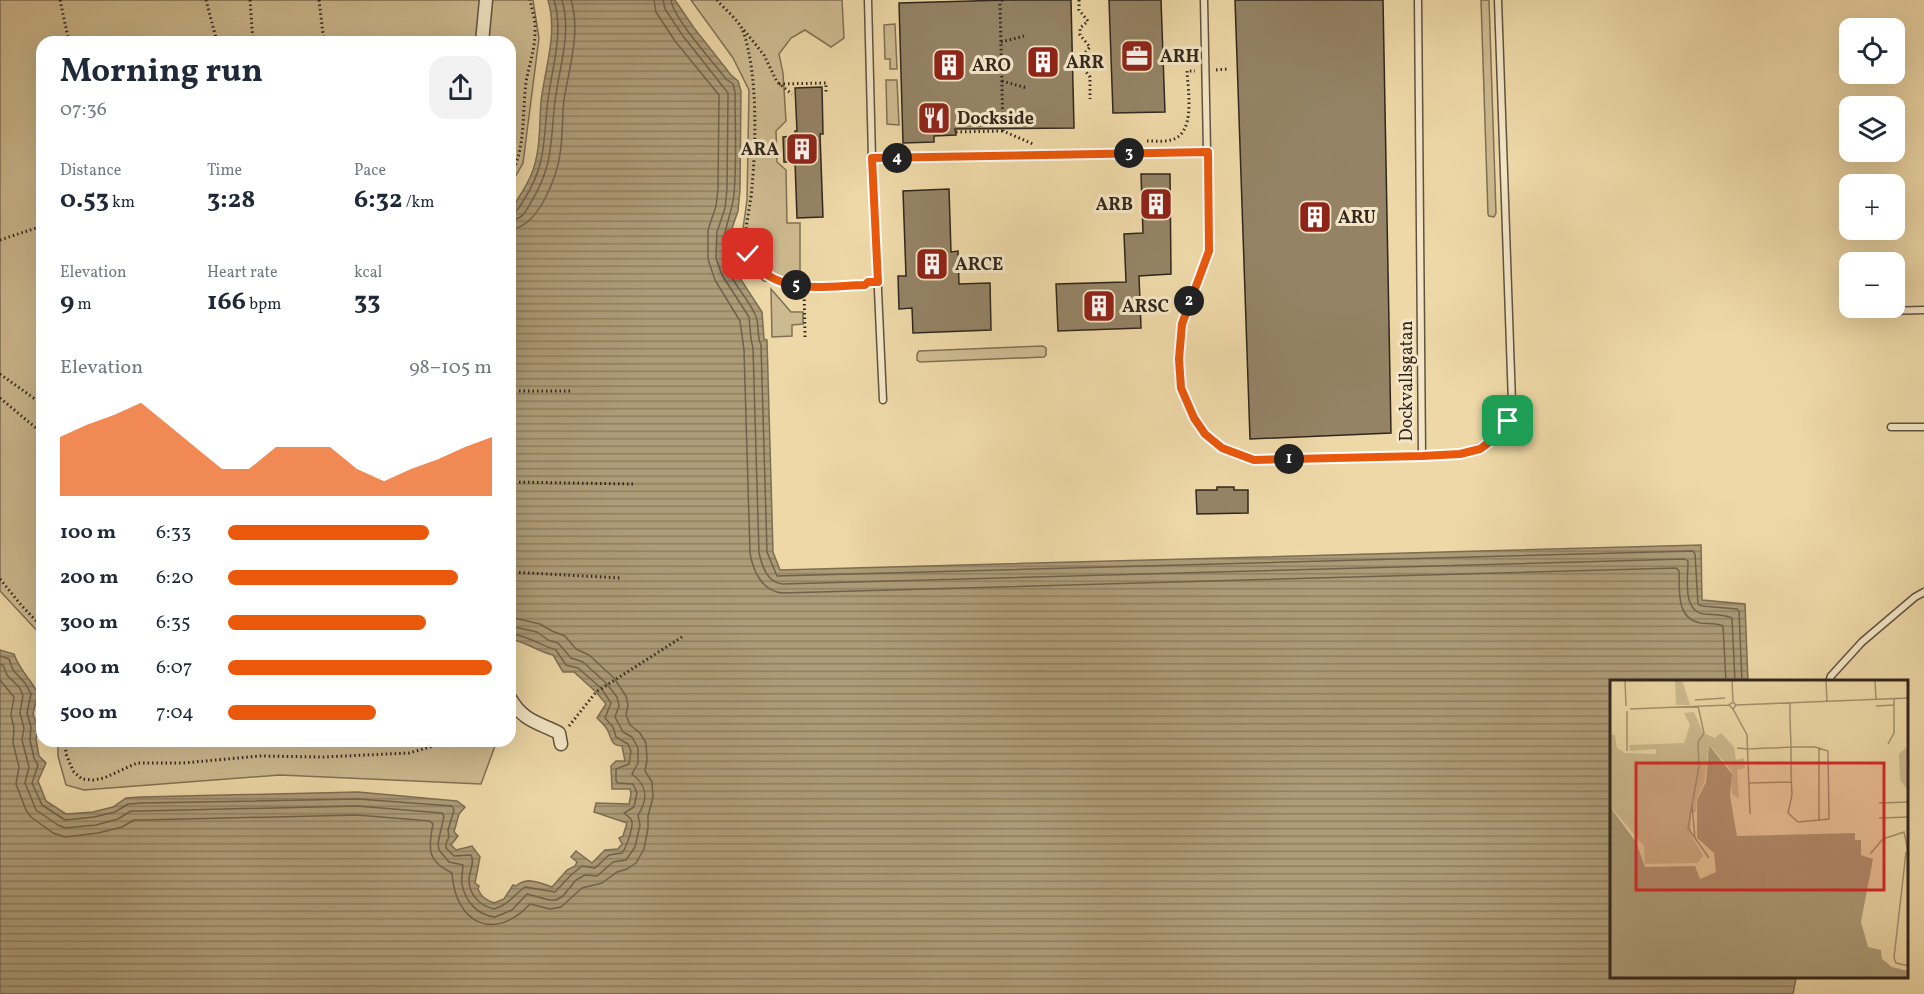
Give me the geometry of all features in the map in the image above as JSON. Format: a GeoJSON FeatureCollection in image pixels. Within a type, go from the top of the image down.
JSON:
{"type":"FeatureCollection","features":[{"type":"Feature","properties":{"kind":"street"},"geometry":{"type":"LineString","coordinates":[[483,36],[486,0]]}},
{"type":"Feature","properties":{"kind":"street"},"geometry":{"type":"LineString","coordinates":[[516,708],[524,716],[560,738]]}},
{"type":"Feature","properties":{"kind":"lane"},"geometry":{"type":"LineString","coordinates":[[868,0],[872,158],[883,400]]}},
{"type":"Feature","properties":{"kind":"lane"},"geometry":{"type":"LineString","coordinates":[[1204,0],[1209,251],[1207,261],[1185,312],[1179,348],[1181,388],[1199,427],[1222,448],[1254,460],[1422,456]]}},
{"type":"Feature","properties":{"kind":"lane","name":"Dockvallsgatan"},"geometry":{"type":"LineString","coordinates":[[1418,0],[1422,456],[1460,454],[1480,449],[1499,435],[1508,421],[1512,403],[1498,0]]}},
{"type":"Feature","properties":{"kind":"lane"},"geometry":{"type":"LineString","coordinates":[[872,158],[1208,152]]}},
{"type":"Feature","properties":{"kind":"lane"},"geometry":{"type":"LineString","coordinates":[[1905,310],[1924,310]]}},
{"type":"Feature","properties":{"kind":"lane"},"geometry":{"type":"LineString","coordinates":[[1891,427],[1924,427]]}},
{"type":"Feature","properties":{"kind":"lane"},"geometry":{"type":"LineString","coordinates":[[1829,680],[1862,642],[1924,592]]}},
{"type":"Feature","properties":{"kind":"path"},"geometry":{"type":"LineString","coordinates":[[60,0],[68,36]]}},
{"type":"Feature","properties":{"kind":"path"},"geometry":{"type":"LineString","coordinates":[[206,0],[215,36]]}},
{"type":"Feature","properties":{"kind":"path"},"geometry":{"type":"LineString","coordinates":[[250,0],[253,36]]}},
{"type":"Feature","properties":{"kind":"path"},"geometry":{"type":"LineString","coordinates":[[319,0],[323,36]]}},
{"type":"Feature","properties":{"kind":"path"},"geometry":{"type":"LineString","coordinates":[[516,166],[522,143],[526,82],[534,41],[535,22],[530,0]]}},
{"type":"Feature","properties":{"kind":"path"},"geometry":{"type":"LineString","coordinates":[[717,0],[764,55],[779,84],[792,94]]}},
{"type":"Feature","properties":{"kind":"path"},"geometry":{"type":"LineString","coordinates":[[1002,0],[1000,3],[1003,131]]}},
{"type":"Feature","properties":{"kind":"path"},"geometry":{"type":"LineString","coordinates":[[1079,0],[1079,10],[1088,21],[1080,28],[1080,35],[1090,47],[1078,61],[1090,77],[1090,99]]}},
{"type":"Feature","properties":{"kind":"path"},"geometry":{"type":"LineString","coordinates":[[742,29],[751,70],[754,110],[752,184],[746,243],[748,254],[755,266],[774,281],[804,286],[865,285],[868,282],[878,282]]}},
{"type":"Feature","properties":{"kind":"path"},"geometry":{"type":"LineString","coordinates":[[1001,42],[1024,36]]}},
{"type":"Feature","properties":{"kind":"path"},"geometry":{"type":"LineString","coordinates":[[1138,141],[1172,140],[1187,126],[1187,71],[1227,69]]}},
{"type":"Feature","properties":{"kind":"path"},"geometry":{"type":"LineString","coordinates":[[1002,81],[1027,88]]}},
{"type":"Feature","properties":{"kind":"path"},"geometry":{"type":"LineString","coordinates":[[779,84],[826,83],[826,92]]}},
{"type":"Feature","properties":{"kind":"path"},"geometry":{"type":"LineString","coordinates":[[956,132],[1003,131],[1033,144]]}},
{"type":"Feature","properties":{"kind":"path"},"geometry":{"type":"LineString","coordinates":[[0,240],[36,228]]}},
{"type":"Feature","properties":{"kind":"path"},"geometry":{"type":"LineString","coordinates":[[804,286],[805,337]]}},
{"type":"Feature","properties":{"kind":"path"},"geometry":{"type":"LineString","coordinates":[[0,374],[36,400]]}},
{"type":"Feature","properties":{"kind":"path"},"geometry":{"type":"LineString","coordinates":[[516,391],[573,391]]}},
{"type":"Feature","properties":{"kind":"path"},"geometry":{"type":"LineString","coordinates":[[0,398],[36,428]]}},
{"type":"Feature","properties":{"kind":"path"},"geometry":{"type":"LineString","coordinates":[[516,482],[633,484]]}},
{"type":"Feature","properties":{"kind":"path"},"geometry":{"type":"LineString","coordinates":[[516,573],[621,578]]}},
{"type":"Feature","properties":{"kind":"path"},"geometry":{"type":"LineString","coordinates":[[0,579],[36,621]]}},
{"type":"Feature","properties":{"kind":"path"},"geometry":{"type":"LineString","coordinates":[[560,738],[596,692],[682,637]]}},
{"type":"Feature","properties":{"kind":"path"},"geometry":{"type":"LineString","coordinates":[[65,747],[73,771],[82,779],[93,780],[104,778],[137,763],[183,763],[260,756],[323,757],[409,753],[430,747]]}},
{"type":"Feature","properties":{"kind":"shaded area"},"geometry":{"type":"Polygon","coordinates":[[[0,0],[533,0],[539,38],[523,163],[516,175],[516,36],[36,36],[36,630],[0,591],[0,0]]]}},
{"type":"Feature","properties":{"kind":"shaded area"},"geometry":{"type":"Polygon","coordinates":[[[691,0],[842,0],[844,38],[831,47],[805,30],[791,38],[779,54],[783,73],[786,121],[776,131],[777,162],[786,170],[787,223],[800,223],[800,284],[764,281],[754,273],[745,258],[741,243],[747,200],[749,90],[733,58],[691,0]]]}},
{"type":"Feature","properties":{"kind":"shaded area"},"geometry":{"type":"Polygon","coordinates":[[[1481,0],[1489,0],[1496,213],[1494,217],[1488,214],[1481,0]]]}},
{"type":"Feature","properties":{"kind":"shaded area"},"geometry":{"type":"Polygon","coordinates":[[[895,24],[897,69],[890,69],[890,59],[885,59],[884,25],[895,24]]]}},
{"type":"Feature","properties":{"kind":"shaded area"},"geometry":{"type":"Polygon","coordinates":[[[886,80],[897,80],[899,125],[887,124],[886,80]]]}},
{"type":"Feature","properties":{"kind":"shaded area"},"geometry":{"type":"Polygon","coordinates":[[[771,289],[791,312],[803,312],[803,324],[792,325],[792,336],[772,337],[771,289]]]}},
{"type":"Feature","properties":{"kind":"shaded area"},"geometry":{"type":"Polygon","coordinates":[[[1043,346],[1046,348],[1044,357],[920,362],[917,360],[919,351],[1043,346]]]}},
{"type":"Feature","properties":{"kind":"shaded area"},"geometry":{"type":"Polygon","coordinates":[[[58,747],[495,747],[481,784],[280,775],[84,790],[66,785],[58,756],[58,747]]]}},
{"type":"Feature","properties":{"kind":"water"},"geometry":{"type":"Polygon","coordinates":[[[548,0],[675,0],[694,28],[738,81],[741,91],[740,190],[738,211],[730,234],[730,256],[734,269],[762,312],[764,339],[767,340],[773,552],[780,570],[1701,545],[1702,600],[1745,604],[1748,680],[1610,680],[1610,979],[1796,979],[1793,994],[0,994],[0,650],[14,654],[36,690],[33,714],[36,722],[36,747],[39,756],[46,763],[38,781],[46,801],[66,814],[93,812],[113,807],[126,798],[141,797],[358,792],[457,801],[465,807],[459,814],[454,832],[458,836],[451,845],[456,850],[472,846],[480,857],[475,883],[479,886],[478,889],[482,896],[494,903],[504,899],[513,885],[516,886],[525,881],[534,881],[552,887],[567,870],[575,866],[577,862],[571,857],[576,851],[592,863],[605,850],[618,849],[622,844],[619,838],[623,836],[627,823],[594,812],[596,803],[629,804],[631,794],[630,789],[612,789],[611,766],[616,761],[625,761],[622,746],[614,743],[606,727],[597,718],[606,704],[574,672],[563,672],[553,655],[516,641],[516,202],[529,180],[536,157],[541,101],[550,50],[551,12],[548,0]]]}},
{"type":"Feature","properties":{"kind":"building"},"geometry":{"type":"Polygon","coordinates":[[[1071,0],[1074,128],[955,129],[956,135],[934,136],[934,142],[903,143],[899,3],[1071,0]]]}},
{"type":"Feature","properties":{"kind":"building","name":"ARH"},"geometry":{"type":"Polygon","coordinates":[[[1109,0],[1161,0],[1165,112],[1113,113],[1109,0]]]}},
{"type":"Feature","properties":{"kind":"building","name":"ARU"},"geometry":{"type":"Polygon","coordinates":[[[1235,0],[1383,0],[1391,433],[1250,439],[1235,0]]]}},
{"type":"Feature","properties":{"kind":"building","name":"ARA"},"geometry":{"type":"Polygon","coordinates":[[[822,87],[823,134],[820,134],[823,217],[797,218],[795,162],[784,162],[783,137],[795,136],[795,131],[797,131],[795,88],[822,87]]]}},
{"type":"Feature","properties":{"kind":"building"},"geometry":{"type":"Polygon","coordinates":[[[1141,174],[1170,174],[1171,274],[1139,276],[1141,328],[1058,331],[1056,284],[1126,282],[1124,234],[1143,233],[1141,174]]]}},
{"type":"Feature","properties":{"kind":"building","name":"ARCE"},"geometry":{"type":"Polygon","coordinates":[[[949,189],[951,252],[958,251],[959,284],[990,283],[991,330],[913,333],[912,308],[899,309],[898,276],[906,276],[903,191],[949,189]]]}},
{"type":"Feature","properties":{"kind":"building"},"geometry":{"type":"Polygon","coordinates":[[[1217,487],[1248,490],[1248,513],[1197,514],[1196,490],[1217,490],[1217,487]]]}},
{"type":"Feature","properties":{"kind":"place","name":"ARH"},"geometry":{"type":"Point","coordinates":[1137,56]}},
{"type":"Feature","properties":{"kind":"place","name":"ARR"},"geometry":{"type":"Point","coordinates":[1043,62]}},
{"type":"Feature","properties":{"kind":"place","name":"ARO"},"geometry":{"type":"Point","coordinates":[949,65]}},
{"type":"Feature","properties":{"kind":"place","name":"Dockside"},"geometry":{"type":"Point","coordinates":[934,118]}},
{"type":"Feature","properties":{"kind":"place","name":"ARA"},"geometry":{"type":"Point","coordinates":[802,149]}},
{"type":"Feature","properties":{"kind":"place","name":"ARB"},"geometry":{"type":"Point","coordinates":[1156,204]}},
{"type":"Feature","properties":{"kind":"place","name":"ARU"},"geometry":{"type":"Point","coordinates":[1315,217]}},
{"type":"Feature","properties":{"kind":"place","name":"ARCE"},"geometry":{"type":"Point","coordinates":[932,264]}},
{"type":"Feature","properties":{"kind":"place","name":"ARSC"},"geometry":{"type":"Point","coordinates":[1099,306]}},
{"type":"Feature","properties":{"kind":"route"},"geometry":{"type":"LineString","coordinates":[[748,254],[755,266],[774,281],[818,287],[865,285],[868,282],[878,282],[872,158],[1208,152],[1209,251],[1207,261],[1185,312],[1180,336],[1179,359],[1184,398],[1205,434],[1222,448],[1254,460],[1422,456],[1460,454],[1480,449],[1499,435],[1508,421]]}}]}
